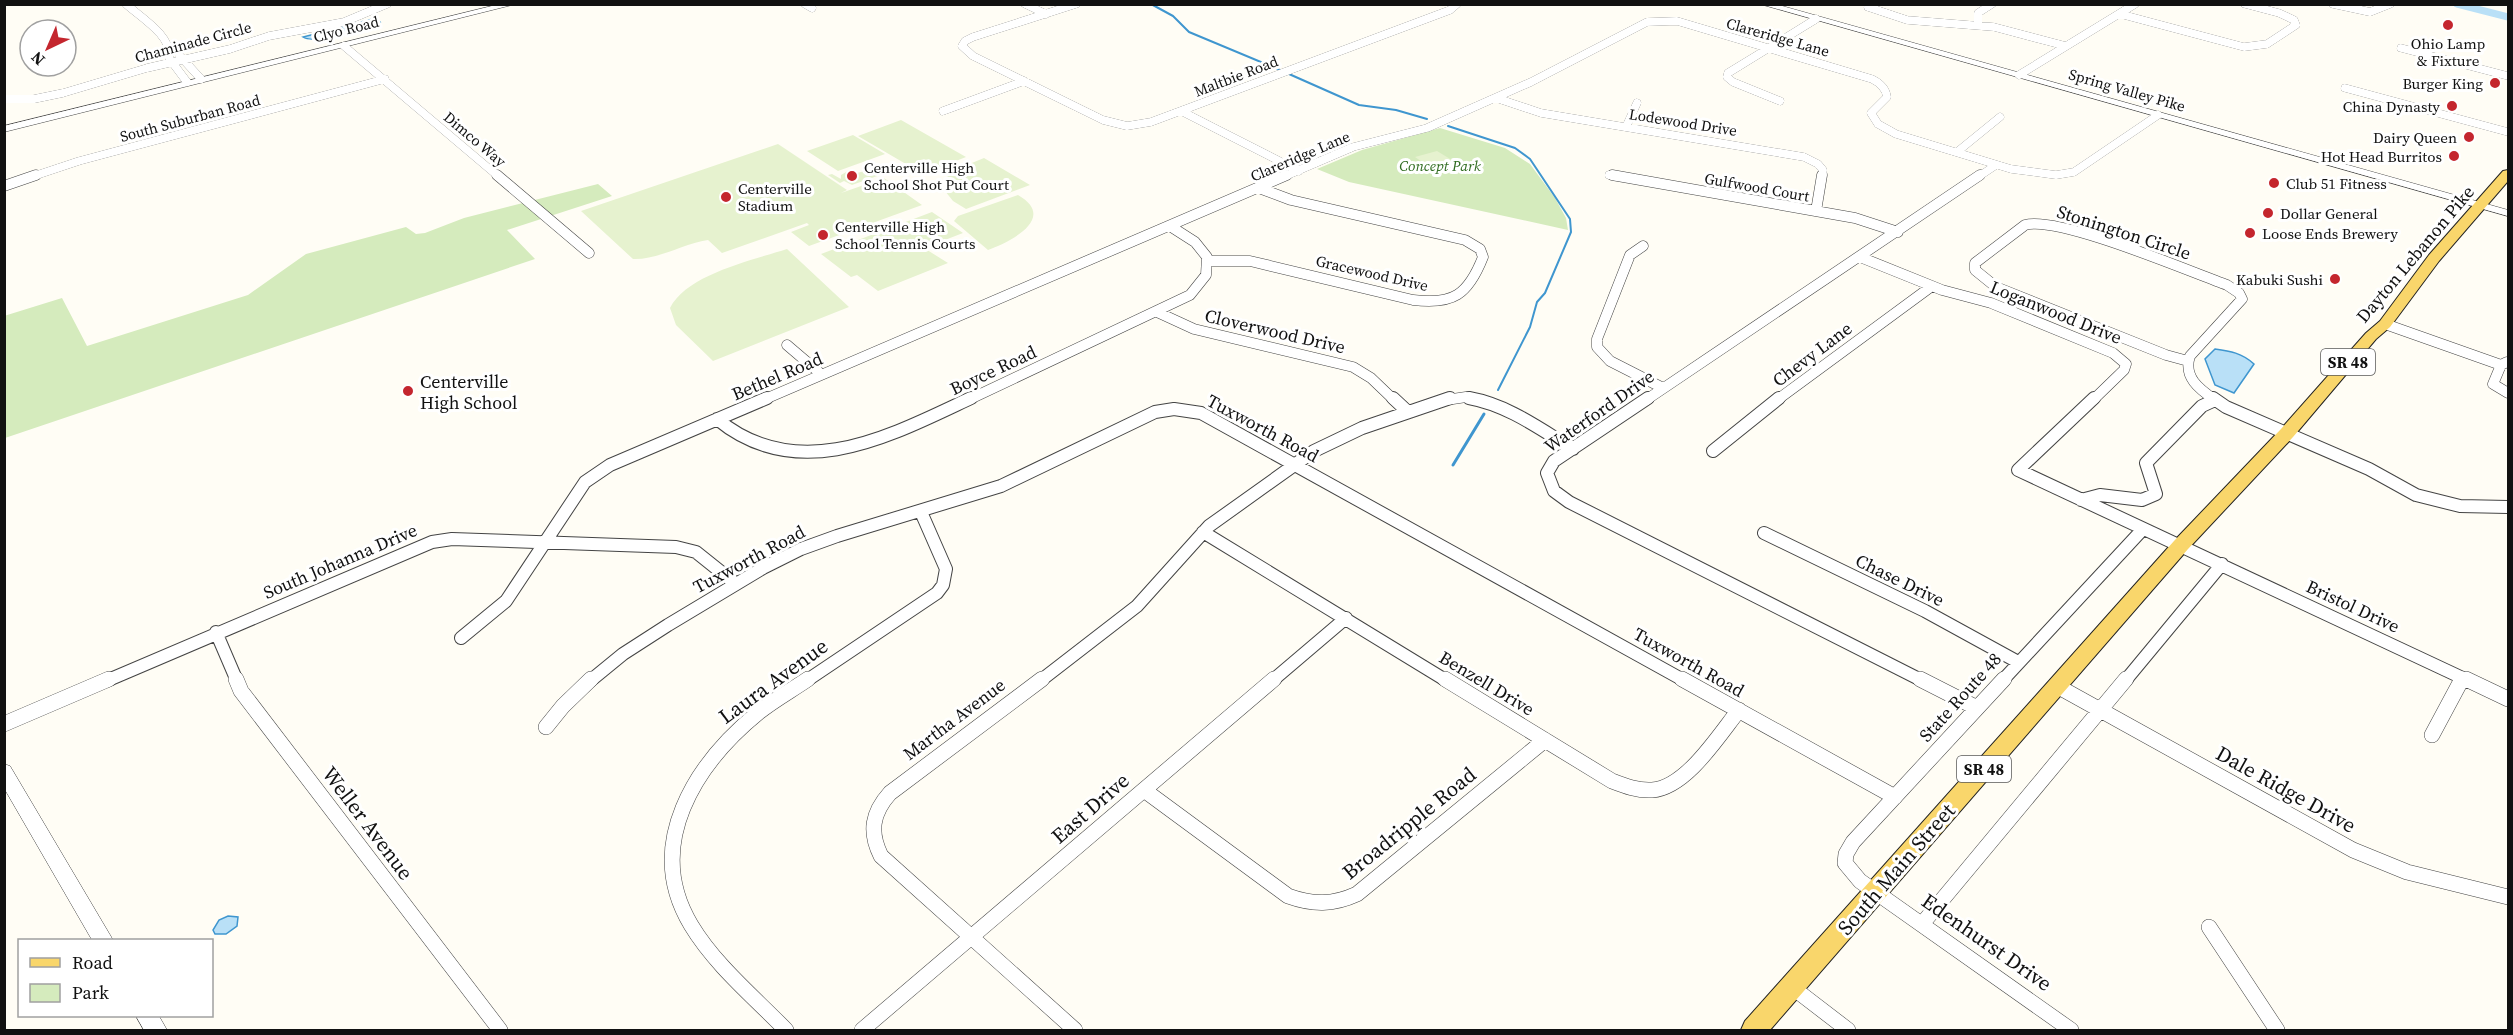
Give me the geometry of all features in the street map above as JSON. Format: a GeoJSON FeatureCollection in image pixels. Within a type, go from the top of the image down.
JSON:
{"type":"FeatureCollection","features":[{"type":"Feature","properties":{"kind":"main road","name":"Dayton Lebanon Pike"},"geometry":{"type":"LineString","coordinates":[[2181,545],[2287,433],[2371,336],[2385,324],[2434,258],[2508,174]]}},
{"type":"Feature","properties":{"kind":"main road","name":"South Main Street"},"geometry":{"type":"LineString","coordinates":[[1754,1030],[2181,545]]}},
{"type":"Feature","properties":{"kind":"street"},"geometry":{"type":"LineString","coordinates":[[126,4],[164,38],[170,53],[169,58],[187,82]]}},
{"type":"Feature","properties":{"kind":"street","name":"Chaminade Circle"},"geometry":{"type":"LineString","coordinates":[[4,99],[54,95],[270,36],[348,21],[371,14],[387,4]]}},
{"type":"Feature","properties":{"kind":"street","name":"Clyo Road"},"geometry":{"type":"LineString","coordinates":[[4,127],[512,4]]}},
{"type":"Feature","properties":{"kind":"street"},"geometry":{"type":"LineString","coordinates":[[1025,4],[1046,14],[1076,4]]}},
{"type":"Feature","properties":{"kind":"street","name":"Maltbie Road"},"geometry":{"type":"LineString","coordinates":[[1046,14],[973,37],[962,44],[966,51],[1024,81],[1103,120],[1121,125],[1148,123],[1450,10],[1457,4]]}},
{"type":"Feature","properties":{"kind":"street","name":"Spring Valley Pike"},"geometry":{"type":"LineString","coordinates":[[1764,4],[2508,213]]}},
{"type":"Feature","properties":{"kind":"street"},"geometry":{"type":"LineString","coordinates":[[1978,25],[1978,13],[1992,4]]}},
{"type":"Feature","properties":{"kind":"street"},"geometry":{"type":"LineString","coordinates":[[2019,75],[2135,4]]}},
{"type":"Feature","properties":{"kind":"street"},"geometry":{"type":"LineString","coordinates":[[2120,14],[2233,45],[2250,47],[2269,45],[2296,25],[2286,16],[2245,4]]}},
{"type":"Feature","properties":{"kind":"street"},"geometry":{"type":"LineString","coordinates":[[2333,4],[2379,12],[2390,4]]}},
{"type":"Feature","properties":{"kind":"street"},"geometry":{"type":"LineString","coordinates":[[1868,7],[1881,13],[1913,21],[1978,25],[2066,46]]}},
{"type":"Feature","properties":{"kind":"street"},"geometry":{"type":"LineString","coordinates":[[1780,101],[1733,82],[1727,77],[1730,71],[1816,19]]}},
{"type":"Feature","properties":{"kind":"street","name":"Clareridge Lane"},"geometry":{"type":"LineString","coordinates":[[1170,226],[1365,143],[1427,128],[1496,98],[1641,24],[1653,21],[1677,21],[1877,82],[1885,88],[1888,95],[1871,113],[1877,123],[1896,134],[1996,165],[2039,175],[2058,176],[2074,172],[2158,115]]}},
{"type":"Feature","properties":{"kind":"street","name":"Dimco Way"},"geometry":{"type":"LineString","coordinates":[[344,46],[589,253]]}},
{"type":"Feature","properties":{"kind":"street"},"geometry":{"type":"LineString","coordinates":[[2401,48],[2508,76]]}},
{"type":"Feature","properties":{"kind":"street"},"geometry":{"type":"LineString","coordinates":[[170,53],[179,55],[201,79]]}},
{"type":"Feature","properties":{"kind":"street","name":"South Suburban Road"},"geometry":{"type":"LineString","coordinates":[[4,186],[79,161],[384,80]]}},
{"type":"Feature","properties":{"kind":"street"},"geometry":{"type":"LineString","coordinates":[[943,111],[1024,81]]}},
{"type":"Feature","properties":{"kind":"street"},"geometry":{"type":"LineString","coordinates":[[2345,88],[2508,132]]}},
{"type":"Feature","properties":{"kind":"street","name":"Lodewood Drive"},"geometry":{"type":"LineString","coordinates":[[1496,98],[1541,113],[1786,153],[1812,160],[1823,170],[1816,211]]}},
{"type":"Feature","properties":{"kind":"street"},"geometry":{"type":"LineString","coordinates":[[1626,127],[1637,102]]}},
{"type":"Feature","properties":{"kind":"street"},"geometry":{"type":"LineString","coordinates":[[1181,111],[1299,171]]}},
{"type":"Feature","properties":{"kind":"street"},"geometry":{"type":"LineString","coordinates":[[1957,152],[2000,117]]}},
{"type":"Feature","properties":{"kind":"street","name":"Waterford Drive"},"geometry":{"type":"LineString","coordinates":[[1977,708],[1560,497],[1549,485],[1547,473],[1554,461],[1996,165]]}},
{"type":"Feature","properties":{"kind":"street","name":"Gulfwood Court"},"geometry":{"type":"LineString","coordinates":[[1609,175],[1868,221],[1898,231]]}},
{"type":"Feature","properties":{"kind":"street","name":"Gracewood Drive"},"geometry":{"type":"LineString","coordinates":[[1208,261],[1229,259],[1250,261],[1413,300],[1436,303],[1452,300],[1462,294],[1483,257],[1480,249],[1465,240],[1291,201],[1259,188]]}},
{"type":"Feature","properties":{"kind":"street","name":"Stonington Circle"},"geometry":{"type":"LineString","coordinates":[[2035,222],[2070,228],[2232,288],[2242,299],[2187,361],[2166,355],[1996,287],[1975,270],[1975,263],[2025,225],[2035,222]]}},
{"type":"Feature","properties":{"kind":"street"},"geometry":{"type":"LineString","coordinates":[[1170,226],[1195,242],[1208,261]]}},
{"type":"Feature","properties":{"kind":"street","name":"Bethel Road"},"geometry":{"type":"LineString","coordinates":[[461,638],[506,601],[585,482],[598,471],[1170,226]]}},
{"type":"Feature","properties":{"kind":"street"},"geometry":{"type":"LineString","coordinates":[[1643,246],[1634,251],[1627,262],[1597,339],[1597,347],[1610,361],[1663,388]]}},
{"type":"Feature","properties":{"kind":"street","name":"Loganwood Drive"},"geometry":{"type":"LineString","coordinates":[[1860,257],[1932,286],[1991,303],[2113,353],[2122,360],[2126,364],[2124,370],[2018,470],[2181,545]]}},
{"type":"Feature","properties":{"kind":"street","name":"Boyce Road"},"geometry":{"type":"LineString","coordinates":[[717,419],[742,440],[778,450],[822,451],[869,444],[1182,300],[1198,288],[1206,275],[1208,261]]}},
{"type":"Feature","properties":{"kind":"street","name":"Chevy Lane"},"geometry":{"type":"LineString","coordinates":[[1713,451],[1790,390],[1932,286]]}},
{"type":"Feature","properties":{"kind":"street","name":"Cloverwood Drive"},"geometry":{"type":"LineString","coordinates":[[1157,312],[1194,329],[1353,367],[1371,378],[1408,412]]}},
{"type":"Feature","properties":{"kind":"street"},"geometry":{"type":"LineString","coordinates":[[2385,324],[2505,363],[2493,384],[2508,393]]}},
{"type":"Feature","properties":{"kind":"street"},"geometry":{"type":"LineString","coordinates":[[787,345],[821,374]]}},
{"type":"Feature","properties":{"kind":"street"},"geometry":{"type":"LineString","coordinates":[[2187,361],[2188,373],[2192,380],[2215,400],[2240,414],[2369,469],[2416,495],[2460,506],[2508,507]]}},
{"type":"Feature","properties":{"kind":"street","name":"Martha Avenue"},"geometry":{"type":"LineString","coordinates":[[1076,1030],[881,856],[873,837],[872,825],[874,813],[881,802],[898,786],[1137,606],[1203,532],[1295,465],[1337,438],[1453,398],[1484,400],[1573,449]]}},
{"type":"Feature","properties":{"kind":"street"},"geometry":{"type":"LineString","coordinates":[[2081,500],[2101,495],[2132,501],[2147,501],[2156,494],[2146,463],[2202,406],[2215,400]]}},
{"type":"Feature","properties":{"kind":"street","name":"Tuxworth Road"},"geometry":{"type":"LineString","coordinates":[[546,727],[570,699],[614,660],[771,564],[812,545],[978,494],[1023,477],[1148,414],[1164,409],[1184,409],[1201,413],[1895,796]]}},
{"type":"Feature","properties":{"kind":"street","name":"Laura Avenue"},"geometry":{"type":"LineString","coordinates":[[786,1030],[704,942],[683,911],[673,871],[672,852],[679,816],[695,781],[713,756],[741,727],[760,711],[937,593],[943,585],[946,569],[921,512]]}},
{"type":"Feature","properties":{"kind":"street","name":"State Route 48"},"geometry":{"type":"LineString","coordinates":[[1876,892],[1852,874],[1846,866],[1845,855],[1853,842],[2143,529]]}},
{"type":"Feature","properties":{"kind":"street","name":"Benzell Drive"},"geometry":{"type":"LineString","coordinates":[[1203,532],[1612,781],[1636,789],[1660,789],[1672,785],[1686,775],[1739,711]]}},
{"type":"Feature","properties":{"kind":"street","name":"Chase Drive"},"geometry":{"type":"LineString","coordinates":[[1764,533],[1925,612],[2018,662]]}},
{"type":"Feature","properties":{"kind":"street","name":"South Johanna Drive"},"geometry":{"type":"LineString","coordinates":[[4,724],[432,542],[452,538],[686,548],[702,556],[736,585]]}},
{"type":"Feature","properties":{"kind":"street","name":"Bristol Drive"},"geometry":{"type":"LineString","coordinates":[[2181,545],[2508,699]]}},
{"type":"Feature","properties":{"kind":"street"},"geometry":{"type":"LineString","coordinates":[[1922,924],[2222,564]]}},
{"type":"Feature","properties":{"kind":"street","name":"East Drive"},"geometry":{"type":"LineString","coordinates":[[862,1030],[1346,618]]}},
{"type":"Feature","properties":{"kind":"street","name":"Weller Avenue"},"geometry":{"type":"LineString","coordinates":[[216,632],[241,691],[500,1030]]}},
{"type":"Feature","properties":{"kind":"street"},"geometry":{"type":"LineString","coordinates":[[2432,735],[2463,678]]}},
{"type":"Feature","properties":{"kind":"street","name":"Dale Ridge Drive"},"geometry":{"type":"LineString","coordinates":[[2057,686],[2353,850],[2408,872],[2508,897]]}},
{"type":"Feature","properties":{"kind":"street","name":"Broadripple Road"},"geometry":{"type":"LineString","coordinates":[[1144,789],[1288,896],[1303,902],[1330,904],[1345,901],[1357,894],[1545,740]]}},
{"type":"Feature","properties":{"kind":"street"},"geometry":{"type":"LineString","coordinates":[[6,777],[102,939]]}},
{"type":"Feature","properties":{"kind":"street","name":"Edenhurst Drive"},"geometry":{"type":"LineString","coordinates":[[1876,892],[2071,1030]]}},
{"type":"Feature","properties":{"kind":"street"},"geometry":{"type":"LineString","coordinates":[[2209,927],[2277,1030]]}},
{"type":"Feature","properties":{"kind":"street"},"geometry":{"type":"LineString","coordinates":[[1792,987],[1848,1030]]}},
{"type":"Feature","properties":{"kind":"street"},"geometry":{"type":"LineString","coordinates":[[148,1017],[156,1030]]}},
{"type":"Feature","properties":{"kind":"green space"},"geometry":{"type":"Polygon","coordinates":[[[901,120],[966,157],[923,174],[858,136],[901,120]]]}},
{"type":"Feature","properties":{"kind":"green space","name":"Concept Park"},"geometry":{"type":"Polygon","coordinates":[[[1440,128],[1505,148],[1530,164],[1555,198],[1566,218],[1568,230],[1349,182],[1317,169],[1362,150],[1440,128]]]}},
{"type":"Feature","properties":{"kind":"green space"},"geometry":{"type":"Polygon","coordinates":[[[853,135],[885,154],[838,171],[807,151],[853,135]]]}},
{"type":"Feature","properties":{"kind":"green space","name":"Centerville Stadium"},"geometry":{"type":"Polygon","coordinates":[[[778,144],[847,190],[841,193],[884,178],[922,205],[809,246],[791,232],[809,225],[807,223],[722,253],[708,240],[642,259],[633,259],[581,211],[778,144]]]}},
{"type":"Feature","properties":{"kind":"green space"},"geometry":{"type":"Polygon","coordinates":[[[1437,151],[1460,165],[1437,172],[1415,157],[1437,151]]]}},
{"type":"Feature","properties":{"kind":"green space"},"geometry":{"type":"Polygon","coordinates":[[[984,158],[1030,185],[966,209],[953,201],[945,191],[947,177],[962,167],[984,158]]]}},
{"type":"Feature","properties":{"kind":"green space"},"geometry":{"type":"Polygon","coordinates":[[[877,168],[880,175],[852,185],[844,181],[840,183],[828,175],[832,174],[841,179],[841,175],[848,171],[857,173],[877,168]]]}},
{"type":"Feature","properties":{"kind":"green space"},"geometry":{"type":"Polygon","coordinates":[[[598,184],[612,196],[507,230],[535,259],[5,438],[4,316],[62,298],[87,346],[248,295],[306,254],[406,227],[416,234],[425,233],[464,218],[598,184]]]}},
{"type":"Feature","properties":{"kind":"green space"},"geometry":{"type":"Polygon","coordinates":[[[1018,195],[1029,204],[1033,212],[1032,220],[1018,235],[988,250],[954,221],[958,216],[1018,195]]]}},
{"type":"Feature","properties":{"kind":"green space"},"geometry":{"type":"Polygon","coordinates":[[[932,212],[963,233],[924,248],[948,263],[878,291],[857,275],[851,277],[821,254],[932,212]]]}},
{"type":"Feature","properties":{"kind":"green space"},"geometry":{"type":"Polygon","coordinates":[[[787,249],[849,307],[713,361],[676,325],[670,308],[691,286],[722,270],[787,249]]]}},
{"type":"Feature","properties":{"kind":"water"},"geometry":{"type":"Polygon","coordinates":[[[376,18],[380,22],[341,35],[318,39],[303,37],[376,18]]]}},
{"type":"Feature","properties":{"kind":"water"},"geometry":{"type":"Polygon","coordinates":[[[2215,349],[2236,353],[2254,364],[2234,393],[2215,385],[2205,359],[2215,349]]]}},
{"type":"Feature","properties":{"kind":"water"},"geometry":{"type":"Polygon","coordinates":[[[228,916],[238,917],[237,926],[226,934],[215,934],[213,930],[219,920],[228,916]]]}},
{"type":"Feature","properties":{"kind":"waterway"},"geometry":{"type":"LineString","coordinates":[[1151,4],[1173,16],[1189,32],[1280,70]]}},
{"type":"Feature","properties":{"kind":"waterway"},"geometry":{"type":"LineString","coordinates":[[2457,4],[2508,17]]}},
{"type":"Feature","properties":{"kind":"waterway"},"geometry":{"type":"LineString","coordinates":[[1289,74],[1359,105],[1396,110],[1427,119]]}},
{"type":"Feature","properties":{"kind":"waterway"},"geometry":{"type":"LineString","coordinates":[[1448,126],[1515,148],[1530,159],[1570,219],[1571,232],[1545,293],[1537,302],[1530,327],[1498,390]]}},
{"type":"Feature","properties":{"kind":"waterway"},"geometry":{"type":"LineString","coordinates":[[1453,465],[1484,414]]}},
{"type":"Feature","properties":{"kind":"place","name":"Ohio Lamp & Fixture"},"geometry":{"type":"Point","coordinates":[2448,25]}},
{"type":"Feature","properties":{"kind":"place","name":"Burger King"},"geometry":{"type":"Point","coordinates":[2495,83]}},
{"type":"Feature","properties":{"kind":"place","name":"China Dynasty"},"geometry":{"type":"Point","coordinates":[2452,106]}},
{"type":"Feature","properties":{"kind":"place","name":"Dairy Queen"},"geometry":{"type":"Point","coordinates":[2469,137]}},
{"type":"Feature","properties":{"kind":"place","name":"Hot Head Burritos"},"geometry":{"type":"Point","coordinates":[2454,156]}},
{"type":"Feature","properties":{"kind":"place","name":"Centerville High School Shot Put Court"},"geometry":{"type":"Point","coordinates":[852,176]}},
{"type":"Feature","properties":{"kind":"place","name":"Club 51 Fitness"},"geometry":{"type":"Point","coordinates":[2274,183]}},
{"type":"Feature","properties":{"kind":"place","name":"Centerville Stadium"},"geometry":{"type":"Point","coordinates":[726,197]}},
{"type":"Feature","properties":{"kind":"place","name":"Dollar General"},"geometry":{"type":"Point","coordinates":[2268,213]}},
{"type":"Feature","properties":{"kind":"place","name":"Loose Ends Brewery"},"geometry":{"type":"Point","coordinates":[2250,233]}},
{"type":"Feature","properties":{"kind":"place","name":"Centerville High School Tennis Courts"},"geometry":{"type":"Point","coordinates":[823,235]}},
{"type":"Feature","properties":{"kind":"place","name":"Kabuki Sushi"},"geometry":{"type":"Point","coordinates":[2335,279]}},
{"type":"Feature","properties":{"kind":"place","name":"Centerville High School"},"geometry":{"type":"Point","coordinates":[408,391]}}]}
